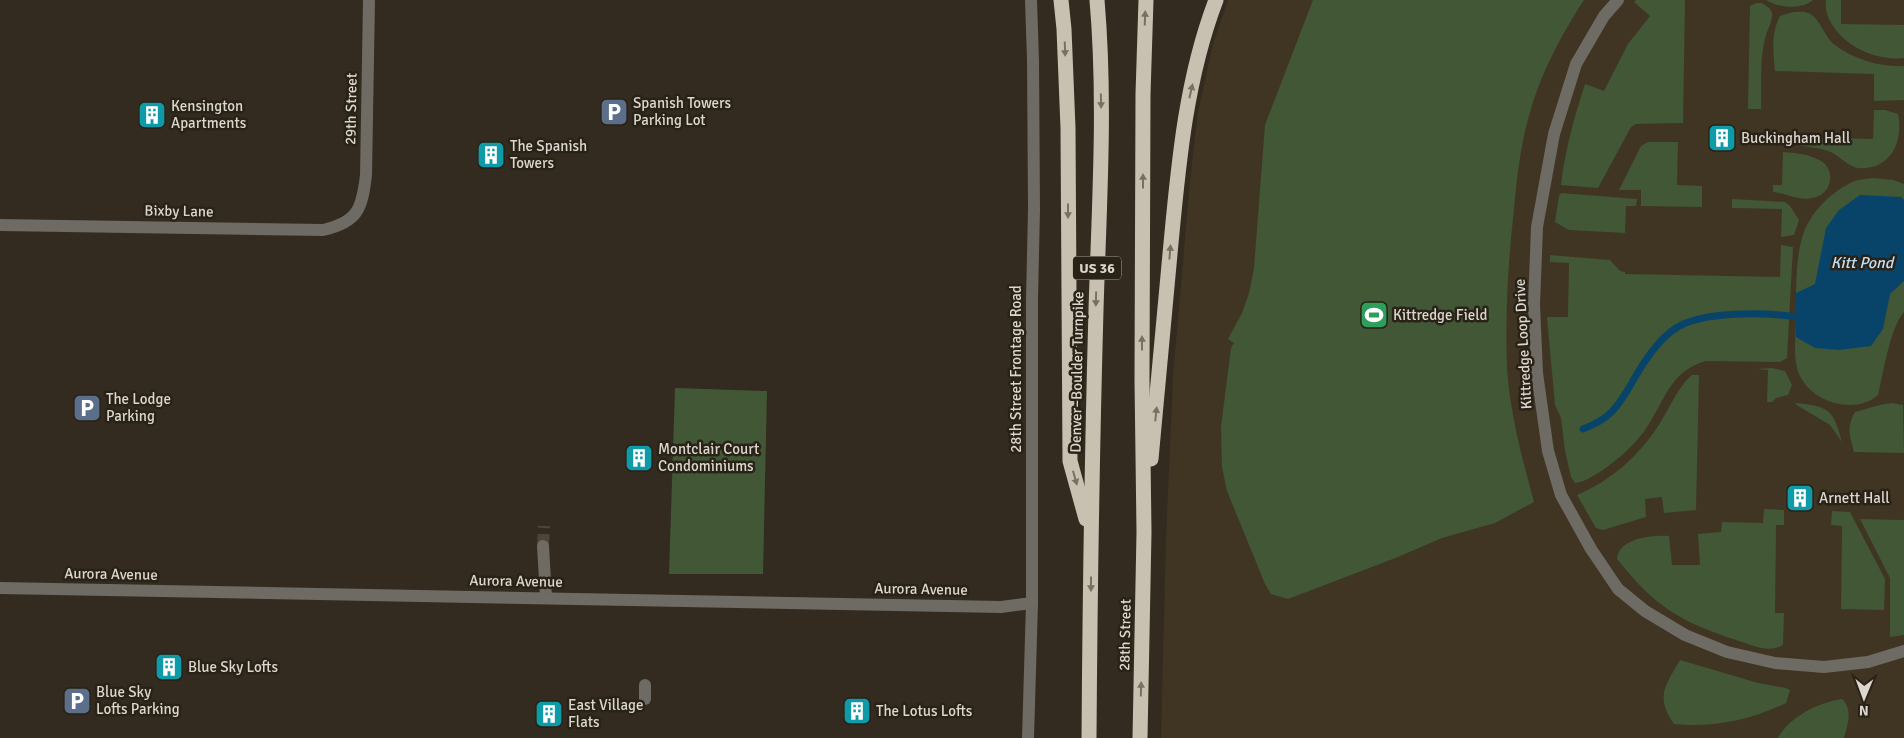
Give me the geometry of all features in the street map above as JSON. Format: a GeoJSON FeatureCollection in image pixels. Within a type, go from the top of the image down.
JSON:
{"type":"FeatureCollection","features":[{"type":"Feature","properties":{"kind":"highway"},"geometry":{"type":"LineString","coordinates":[[1061,0],[1068,128],[1070,461],[1091,536]]}},
{"type":"Feature","properties":{"kind":"highway","name":"Denver–Boulder Turnpike"},"geometry":{"type":"LineString","coordinates":[[1091,536],[1101,118],[1100,32],[1097,0]]}},
{"type":"Feature","properties":{"kind":"highway","name":"US 36"},"geometry":{"type":"LineString","coordinates":[[1144,532],[1142,380],[1143,94],[1146,0]]}},
{"type":"Feature","properties":{"kind":"highway"},"geometry":{"type":"LineString","coordinates":[[1144,532],[1177,175],[1186,110],[1201,48],[1216,0]]}},
{"type":"Feature","properties":{"kind":"highway","name":"28th Street"},"geometry":{"type":"LineString","coordinates":[[1140,738],[1144,532]]}},
{"type":"Feature","properties":{"kind":"highway","name":"US 36"},"geometry":{"type":"LineString","coordinates":[[1089,738],[1091,536]]}},
{"type":"Feature","properties":{"kind":"street","name":"29th Street"},"geometry":{"type":"LineString","coordinates":[[354,216],[363,197],[366,175],[370,0]]}},
{"type":"Feature","properties":{"kind":"street","name":"28th Street Frontage Road"},"geometry":{"type":"LineString","coordinates":[[1028,738],[1032,603],[1032,300],[1034,209],[1031,0]]}},
{"type":"Feature","properties":{"kind":"street","name":"Kittredge Loop Drive"},"geometry":{"type":"LineString","coordinates":[[1618,0],[1604,16],[1576,64],[1554,134],[1537,227],[1534,305],[1537,373],[1548,451],[1561,496],[1590,549],[1618,589],[1645,610],[1685,636],[1727,652],[1775,663],[1824,667],[1868,662],[1904,651]]}},
{"type":"Feature","properties":{"kind":"street","name":"Bixby Lane"},"geometry":{"type":"LineString","coordinates":[[0,225],[323,230],[340,226],[354,216]]}},
{"type":"Feature","properties":{"kind":"street"},"geometry":{"type":"LineString","coordinates":[[544,546],[546,597]]}},
{"type":"Feature","properties":{"kind":"street","name":"Aurora Avenue"},"geometry":{"type":"LineString","coordinates":[[0,588],[1001,607],[1032,603]]}},
{"type":"Feature","properties":{"kind":"street"},"geometry":{"type":"LineString","coordinates":[[645,685],[645,699]]}},
{"type":"Feature","properties":{"kind":"shaded area"},"geometry":{"type":"Polygon","coordinates":[[[1228,0],[1904,0],[1904,738],[1161,738],[1166,540],[1173,376],[1190,181],[1198,112],[1213,44],[1228,0]]]}},
{"type":"Feature","properties":{"kind":"green space"},"geometry":{"type":"Polygon","coordinates":[[[1313,0],[1584,0],[1554,52],[1541,80],[1531,109],[1520,159],[1512,229],[1507,309],[1507,368],[1514,419],[1534,502],[1495,523],[1442,538],[1288,599],[1271,594],[1265,584],[1227,491],[1222,467],[1221,427],[1231,348],[1234,343],[1228,339],[1242,313],[1249,293],[1254,268],[1265,125],[1313,0]]]}},
{"type":"Feature","properties":{"kind":"green space"},"geometry":{"type":"Polygon","coordinates":[[[1636,0],[1685,0],[1683,123],[1636,124],[1631,127],[1598,188],[1561,185],[1570,134],[1585,84],[1604,91],[1628,44],[1650,16],[1634,2],[1636,0]]]}},
{"type":"Feature","properties":{"kind":"green space"},"geometry":{"type":"Polygon","coordinates":[[[1766,0],[1813,0],[1796,7],[1790,7],[1777,5],[1766,0]]]}},
{"type":"Feature","properties":{"kind":"green space"},"geometry":{"type":"Polygon","coordinates":[[[1826,0],[1841,0],[1841,24],[1904,25],[1904,58],[1882,57],[1860,50],[1851,44],[1842,37],[1829,19],[1826,10],[1826,0]]]}},
{"type":"Feature","properties":{"kind":"green space"},"geometry":{"type":"Polygon","coordinates":[[[1762,3],[1768,7],[1772,16],[1762,53],[1761,109],[1748,109],[1750,6],[1762,3]]]}},
{"type":"Feature","properties":{"kind":"green space"},"geometry":{"type":"Polygon","coordinates":[[[1793,12],[1805,12],[1812,15],[1831,42],[1851,55],[1877,64],[1904,66],[1904,100],[1874,101],[1874,74],[1775,71],[1773,43],[1777,22],[1780,16],[1793,12]]]}},
{"type":"Feature","properties":{"kind":"green space"},"geometry":{"type":"Polygon","coordinates":[[[1874,110],[1885,110],[1898,114],[1899,135],[1892,153],[1886,160],[1869,168],[1854,167],[1828,151],[1784,143],[1769,137],[1873,139],[1874,110]]]}},
{"type":"Feature","properties":{"kind":"green space"},"geometry":{"type":"Polygon","coordinates":[[[1648,142],[1678,142],[1677,185],[1702,186],[1702,207],[1641,206],[1641,190],[1619,190],[1641,146],[1648,142]]]}},
{"type":"Feature","properties":{"kind":"green space"},"geometry":{"type":"Polygon","coordinates":[[[1783,152],[1798,153],[1812,157],[1826,165],[1829,171],[1830,183],[1824,193],[1807,199],[1773,192],[1773,185],[1782,185],[1783,152]]]}},
{"type":"Feature","properties":{"kind":"green space"},"geometry":{"type":"Polygon","coordinates":[[[1874,178],[1893,180],[1904,184],[1904,312],[1899,319],[1891,340],[1878,395],[1869,401],[1847,405],[1824,399],[1814,393],[1800,376],[1795,348],[1796,276],[1800,244],[1806,226],[1817,210],[1831,196],[1847,185],[1857,180],[1874,178]]]}},
{"type":"Feature","properties":{"kind":"green space"},"geometry":{"type":"Polygon","coordinates":[[[1561,193],[1637,199],[1636,206],[1626,206],[1625,233],[1569,230],[1555,222],[1561,193]]]}},
{"type":"Feature","properties":{"kind":"green space"},"geometry":{"type":"Polygon","coordinates":[[[1732,199],[1785,202],[1799,220],[1794,235],[1781,237],[1782,209],[1732,208],[1732,199]]]}},
{"type":"Feature","properties":{"kind":"green space"},"geometry":{"type":"Polygon","coordinates":[[[1781,245],[1793,247],[1787,358],[1780,362],[1706,361],[1694,366],[1684,372],[1669,389],[1645,430],[1631,447],[1603,470],[1586,480],[1575,483],[1571,477],[1565,451],[1561,418],[1555,405],[1547,317],[1568,317],[1569,263],[1550,262],[1550,255],[1610,260],[1625,274],[1780,277],[1781,245]]]}},
{"type":"Feature","properties":{"kind":"green space"},"geometry":{"type":"Polygon","coordinates":[[[1772,368],[1785,371],[1792,385],[1788,395],[1776,398],[1772,402],[1767,402],[1768,370],[1757,369],[1772,368]]]}},
{"type":"Feature","properties":{"kind":"green space"},"geometry":{"type":"Polygon","coordinates":[[[1692,375],[1699,375],[1696,510],[1664,513],[1662,497],[1645,499],[1646,517],[1603,530],[1596,528],[1577,495],[1613,474],[1644,446],[1664,417],[1678,391],[1692,375]]]}},
{"type":"Feature","properties":{"kind":"green space"},"geometry":{"type":"Polygon","coordinates":[[[675,388],[767,391],[763,574],[669,574],[675,388]]]}},
{"type":"Feature","properties":{"kind":"green space"},"geometry":{"type":"Polygon","coordinates":[[[1892,403],[1903,405],[1904,453],[1854,452],[1850,436],[1850,423],[1855,412],[1892,403]]]}},
{"type":"Feature","properties":{"kind":"green space"},"geometry":{"type":"Polygon","coordinates":[[[1795,404],[1817,406],[1829,412],[1836,423],[1842,442],[1830,425],[1795,404]]]}},
{"type":"Feature","properties":{"kind":"green space"},"geometry":{"type":"Polygon","coordinates":[[[1764,509],[1784,510],[1784,525],[1776,525],[1775,613],[1784,613],[1783,645],[1766,649],[1756,647],[1685,620],[1644,590],[1617,559],[1619,552],[1630,542],[1646,537],[1669,536],[1672,565],[1700,565],[1698,534],[1721,532],[1722,522],[1763,523],[1764,509]]]}},
{"type":"Feature","properties":{"kind":"green space"},"geometry":{"type":"Polygon","coordinates":[[[1832,511],[1850,512],[1885,579],[1884,610],[1841,609],[1842,526],[1831,525],[1832,511]]]}},
{"type":"Feature","properties":{"kind":"green space"},"geometry":{"type":"Polygon","coordinates":[[[1860,519],[1904,520],[1904,635],[1890,637],[1890,578],[1860,519]]]}},
{"type":"Feature","properties":{"kind":"green space"},"geometry":{"type":"Polygon","coordinates":[[[1680,660],[1758,683],[1786,688],[1790,690],[1786,703],[1759,714],[1718,724],[1674,724],[1665,706],[1664,692],[1680,660]]]}},
{"type":"Feature","properties":{"kind":"green space"},"geometry":{"type":"Polygon","coordinates":[[[1842,699],[1849,712],[1844,738],[1778,738],[1789,723],[1797,717],[1824,703],[1842,699]]]}},
{"type":"Feature","properties":{"kind":"water","name":"Kitt Pond"},"geometry":{"type":"Polygon","coordinates":[[[1860,195],[1901,197],[1904,200],[1904,281],[1890,294],[1883,329],[1871,346],[1839,350],[1815,348],[1796,337],[1796,293],[1815,284],[1826,228],[1839,210],[1860,195]]]}},
{"type":"Feature","properties":{"kind":"waterway"},"geometry":{"type":"LineString","coordinates":[[1583,429],[1603,419],[1616,408],[1654,349],[1664,337],[1687,322],[1701,318],[1734,314],[1768,314],[1796,317]]}},
{"type":"Feature","properties":{"kind":"tunnel"},"geometry":{"type":"LineString","coordinates":[[543,546],[544,526]]}},
{"type":"Feature","properties":{"kind":"place","name":"Spanish Towers Parking Lot"},"geometry":{"type":"Point","coordinates":[614,112]}},
{"type":"Feature","properties":{"kind":"place","name":"Kensington Apartments"},"geometry":{"type":"Point","coordinates":[152,115]}},
{"type":"Feature","properties":{"kind":"place","name":"Buckingham Hall"},"geometry":{"type":"Point","coordinates":[1722,138]}},
{"type":"Feature","properties":{"kind":"place","name":"The Spanish Towers"},"geometry":{"type":"Point","coordinates":[491,155]}},
{"type":"Feature","properties":{"kind":"place","name":"Kittredge Field"},"geometry":{"type":"Point","coordinates":[1374,315]}},
{"type":"Feature","properties":{"kind":"place","name":"The Lodge Parking"},"geometry":{"type":"Point","coordinates":[87,408]}},
{"type":"Feature","properties":{"kind":"place","name":"Montclair Court Condominiums"},"geometry":{"type":"Point","coordinates":[639,458]}},
{"type":"Feature","properties":{"kind":"place","name":"Arnett Hall"},"geometry":{"type":"Point","coordinates":[1800,498]}},
{"type":"Feature","properties":{"kind":"place","name":"Blue Sky Lofts"},"geometry":{"type":"Point","coordinates":[169,667]}},
{"type":"Feature","properties":{"kind":"place","name":"Blue Sky Lofts Parking"},"geometry":{"type":"Point","coordinates":[77,701]}},
{"type":"Feature","properties":{"kind":"place","name":"The Lotus Lofts"},"geometry":{"type":"Point","coordinates":[857,711]}},
{"type":"Feature","properties":{"kind":"place","name":"East Village Flats"},"geometry":{"type":"Point","coordinates":[549,714]}}]}
